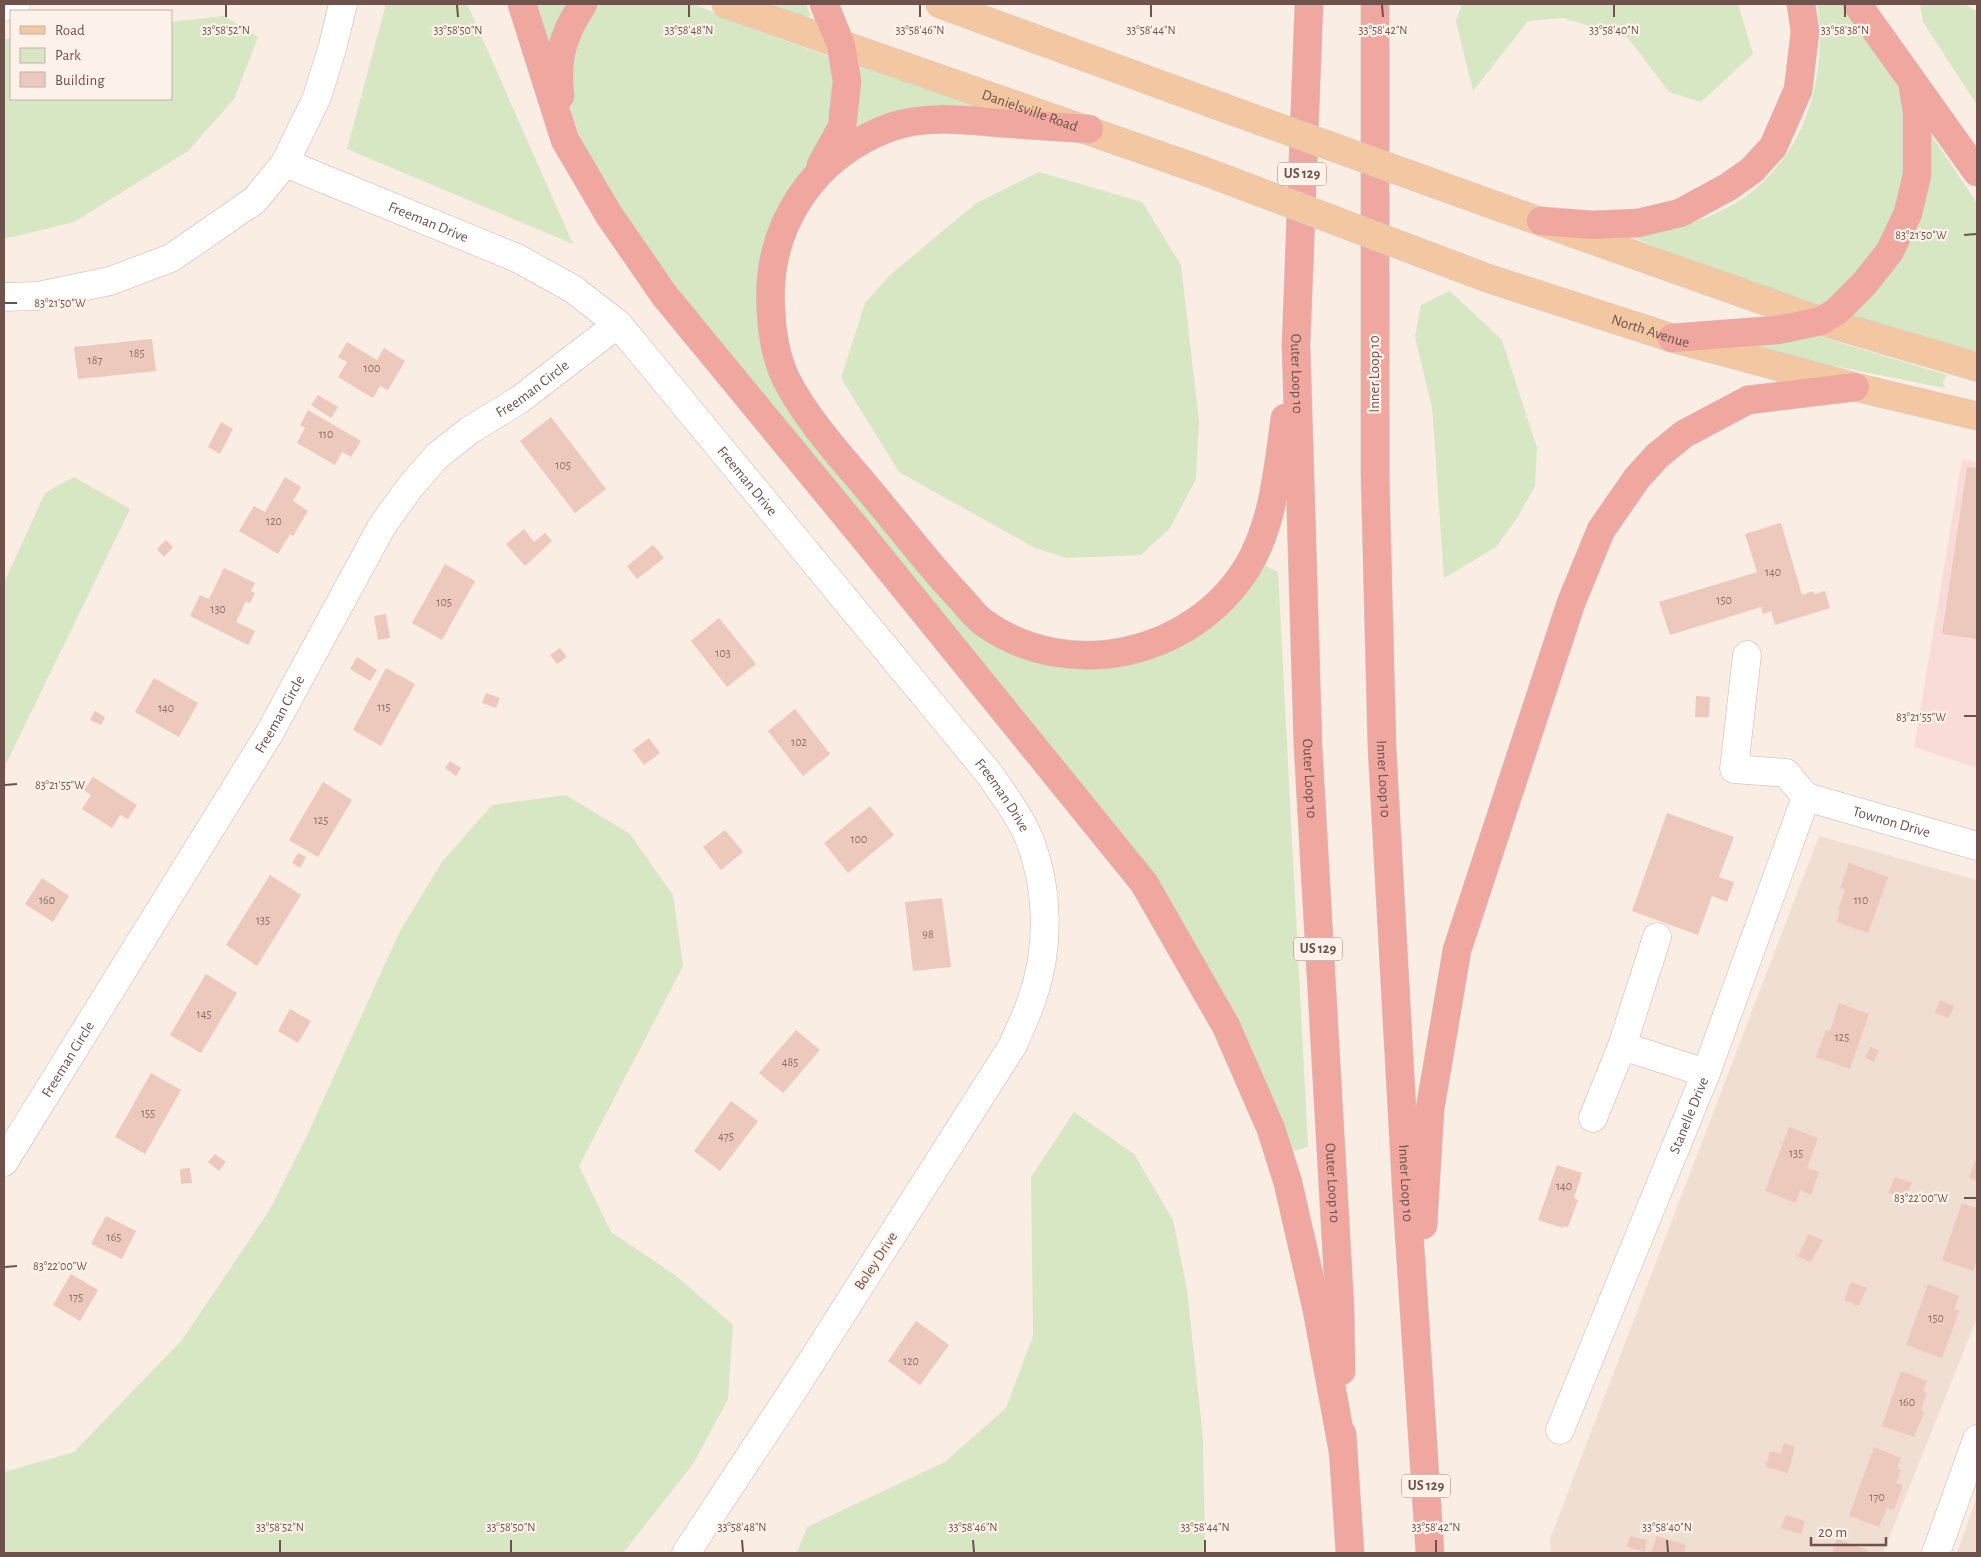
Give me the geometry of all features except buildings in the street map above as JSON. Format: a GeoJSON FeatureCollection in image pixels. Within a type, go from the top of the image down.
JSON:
{"type":"FeatureCollection","features":[{"type":"Feature","properties":{"kind":"highway"},"geometry":{"type":"LineString","coordinates":[[522,4],[566,140],[609,214],[664,296],[865,538],[1144,883],[1226,1026],[1271,1130],[1288,1183],[1317,1310],[1343,1451]]}},
{"type":"Feature","properties":{"kind":"highway"},"geometry":{"type":"LineString","coordinates":[[566,140],[558,58],[567,28],[583,4]]}},
{"type":"Feature","properties":{"kind":"highway"},"geometry":{"type":"LineString","coordinates":[[813,180],[842,127],[847,81],[841,45],[824,4]]}},
{"type":"Feature","properties":{"kind":"highway","name":"Outer Loop 10"},"geometry":{"type":"LineString","coordinates":[[1309,4],[1296,344],[1308,746],[1340,1309],[1343,1451],[1350,1553]]}},
{"type":"Feature","properties":{"kind":"highway","name":"Inner Loop 10"},"geometry":{"type":"LineString","coordinates":[[1375,4],[1374,463],[1382,748],[1406,1191],[1430,1553]]}},
{"type":"Feature","properties":{"kind":"highway"},"geometry":{"type":"LineString","coordinates":[[1374,74],[1385,4]]}},
{"type":"Feature","properties":{"kind":"highway"},"geometry":{"type":"LineString","coordinates":[[1541,221],[1592,225],[1638,223],[1680,213],[1728,187],[1752,170],[1773,147],[1798,90],[1805,32],[1801,4]]}},
{"type":"Feature","properties":{"kind":"highway"},"geometry":{"type":"LineString","coordinates":[[1857,4],[1977,172]]}},
{"type":"Feature","properties":{"kind":"highway"},"geometry":{"type":"LineString","coordinates":[[1672,338],[1768,331],[1820,321],[1837,311],[1865,283],[1890,251],[1908,212],[1918,176],[1917,111],[1912,81]]}},
{"type":"Feature","properties":{"kind":"highway"},"geometry":{"type":"LineString","coordinates":[[1089,129],[953,119],[920,120],[892,127],[858,143],[829,163],[813,180],[793,204],[780,236],[772,265],[769,291],[776,351],[786,378],[806,412],[944,582],[982,622],[1014,640],[1074,655],[1126,653],[1151,645],[1178,633],[1227,593],[1248,566],[1260,541],[1271,505],[1296,344]]}},
{"type":"Feature","properties":{"kind":"highway"},"geometry":{"type":"LineString","coordinates":[[1421,1419],[1423,1228],[1430,1109],[1457,950],[1586,563],[1601,530],[1637,478],[1657,456],[1684,434],[1748,400],[1855,388]]}},
{"type":"Feature","properties":{"kind":"main road","name":"Danielsville Road"},"geometry":{"type":"LineString","coordinates":[[726,4],[1089,129],[1334,220]]}},
{"type":"Feature","properties":{"kind":"main road"},"geometry":{"type":"LineString","coordinates":[[940,4],[1820,321],[1977,367]]}},
{"type":"Feature","properties":{"kind":"main road","name":"North Avenue"},"geometry":{"type":"LineString","coordinates":[[1334,220],[1487,278],[1672,338],[1855,388],[1977,416]]}},
{"type":"Feature","properties":{"kind":"street"},"geometry":{"type":"LineString","coordinates":[[4,7],[16,4]]}},
{"type":"Feature","properties":{"kind":"street"},"geometry":{"type":"LineString","coordinates":[[4,297],[38,296],[110,281],[171,258],[255,200],[285,163],[317,98],[343,4]]}},
{"type":"Feature","properties":{"kind":"street","name":"Freeman Drive"},"geometry":{"type":"LineString","coordinates":[[285,163],[517,258],[573,289],[618,324],[991,776],[1028,838],[1039,873],[1045,913],[1043,957]]}},
{"type":"Feature","properties":{"kind":"street","name":"Freeman Circle"},"geometry":{"type":"LineString","coordinates":[[4,1162],[269,734],[382,526],[410,487],[438,456],[470,430],[519,400],[618,324]]}},
{"type":"Feature","properties":{"kind":"street"},"geometry":{"type":"LineString","coordinates":[[1747,655],[1734,769],[1786,773],[1806,797]]}},
{"type":"Feature","properties":{"kind":"street","name":"Townon Drive"},"geometry":{"type":"LineString","coordinates":[[1806,797],[1977,846]]}},
{"type":"Feature","properties":{"kind":"street","name":"Stanelle Drive"},"geometry":{"type":"LineString","coordinates":[[1560,1430],[1706,1073],[1806,797]]}},
{"type":"Feature","properties":{"kind":"street"},"geometry":{"type":"LineString","coordinates":[[1593,1118],[1622,1046],[1657,937]]}},
{"type":"Feature","properties":{"kind":"street","name":"Boley Drive"},"geometry":{"type":"LineString","coordinates":[[686,1553],[805,1372],[1013,1045],[1032,999],[1043,957]]}},
{"type":"Feature","properties":{"kind":"street"},"geometry":{"type":"LineString","coordinates":[[1622,1046],[1706,1073]]}},
{"type":"Feature","properties":{"kind":"street"},"geometry":{"type":"LineString","coordinates":[[1936,1553],[1977,1439]]}},
{"type":"Feature","properties":{"kind":"shaded area"},"geometry":{"type":"Polygon","coordinates":[[[1962,459],[1977,462],[1977,768],[1914,747],[1962,459]]]}},
{"type":"Feature","properties":{"kind":"shaded area"},"geometry":{"type":"Polygon","coordinates":[[[1819,836],[1977,880],[1977,1318],[1883,1553],[1551,1553],[1550,1539],[1819,836]]]}},
{"type":"Feature","properties":{"kind":"shaded area"},"geometry":{"type":"Polygon","coordinates":[[[1977,1496],[1977,1553],[1957,1553],[1977,1496]]]}},
{"type":"Feature","properties":{"kind":"green space"},"geometry":{"type":"Polygon","coordinates":[[[386,4],[467,4],[573,244],[347,149],[386,4]]]}},
{"type":"Feature","properties":{"kind":"green space"},"geometry":{"type":"Polygon","coordinates":[[[533,4],[567,4],[552,55],[533,4]]]}},
{"type":"Feature","properties":{"kind":"green space"},"geometry":{"type":"Polygon","coordinates":[[[591,4],[694,4],[742,25],[831,57],[836,96],[826,141],[798,179],[765,353],[966,623],[1143,660],[1178,648],[1209,627],[1262,564],[1278,572],[1308,1147],[1290,1152],[1228,1005],[676,289],[622,212],[580,138],[568,93],[581,23],[591,4]]]}},
{"type":"Feature","properties":{"kind":"green space"},"geometry":{"type":"Polygon","coordinates":[[[770,4],[806,4],[811,16],[806,18],[770,4]]]}},
{"type":"Feature","properties":{"kind":"green space"},"geometry":{"type":"Polygon","coordinates":[[[1462,4],[1738,4],[1753,54],[1701,102],[1669,92],[1628,38],[1563,18],[1528,21],[1473,91],[1456,21],[1462,4]]]}},
{"type":"Feature","properties":{"kind":"green space"},"geometry":{"type":"Polygon","coordinates":[[[1817,4],[1846,4],[1899,89],[1906,110],[1907,178],[1881,249],[1829,300],[1817,306],[1689,260],[1629,236],[1685,224],[1717,213],[1745,197],[1769,176],[1788,152],[1802,126],[1812,97],[1818,66],[1820,35],[1817,4]]]}},
{"type":"Feature","properties":{"kind":"green space"},"geometry":{"type":"Polygon","coordinates":[[[1920,4],[1965,4],[1977,12],[1977,105],[1923,22],[1920,4]]]}},
{"type":"Feature","properties":{"kind":"green space"},"geometry":{"type":"Polygon","coordinates":[[[224,16],[258,37],[234,99],[188,151],[74,222],[4,239],[4,39],[10,39],[10,100],[172,100],[172,22],[224,16]]]}},
{"type":"Feature","properties":{"kind":"green space"},"geometry":{"type":"Polygon","coordinates":[[[857,65],[984,110],[854,134],[859,106],[857,65]]]}},
{"type":"Feature","properties":{"kind":"green space"},"geometry":{"type":"Polygon","coordinates":[[[1930,133],[1977,203],[1977,355],[1845,315],[1853,309],[1930,133]]]}},
{"type":"Feature","properties":{"kind":"green space"},"geometry":{"type":"Polygon","coordinates":[[[1039,172],[1142,202],[1181,265],[1199,421],[1196,479],[1170,528],[1141,555],[1067,558],[1035,548],[899,472],[841,378],[865,303],[889,276],[975,204],[1039,172]]]}},
{"type":"Feature","properties":{"kind":"green space"},"geometry":{"type":"Polygon","coordinates":[[[1450,291],[1502,340],[1537,448],[1535,486],[1517,518],[1496,547],[1444,578],[1432,407],[1415,337],[1421,305],[1450,291]]]}},
{"type":"Feature","properties":{"kind":"green space"},"geometry":{"type":"Polygon","coordinates":[[[1812,334],[1947,375],[1943,382],[1945,388],[1804,360],[1756,346],[1784,343],[1812,334]]]}},
{"type":"Feature","properties":{"kind":"green space"},"geometry":{"type":"Polygon","coordinates":[[[74,477],[130,509],[4,768],[4,583],[45,493],[74,477]]]}},
{"type":"Feature","properties":{"kind":"green space"},"geometry":{"type":"Polygon","coordinates":[[[566,795],[630,834],[673,895],[683,966],[579,1166],[611,1232],[675,1275],[733,1325],[728,1399],[693,1464],[623,1553],[4,1553],[4,1472],[74,1452],[182,1340],[269,1211],[304,1142],[400,931],[442,862],[492,805],[566,795]]]}},
{"type":"Feature","properties":{"kind":"green space"},"geometry":{"type":"Polygon","coordinates":[[[1074,1112],[1134,1154],[1173,1220],[1187,1290],[1203,1438],[1205,1553],[797,1553],[807,1527],[945,1462],[1006,1408],[1033,1336],[1031,1177],[1074,1112]]]}}]}
